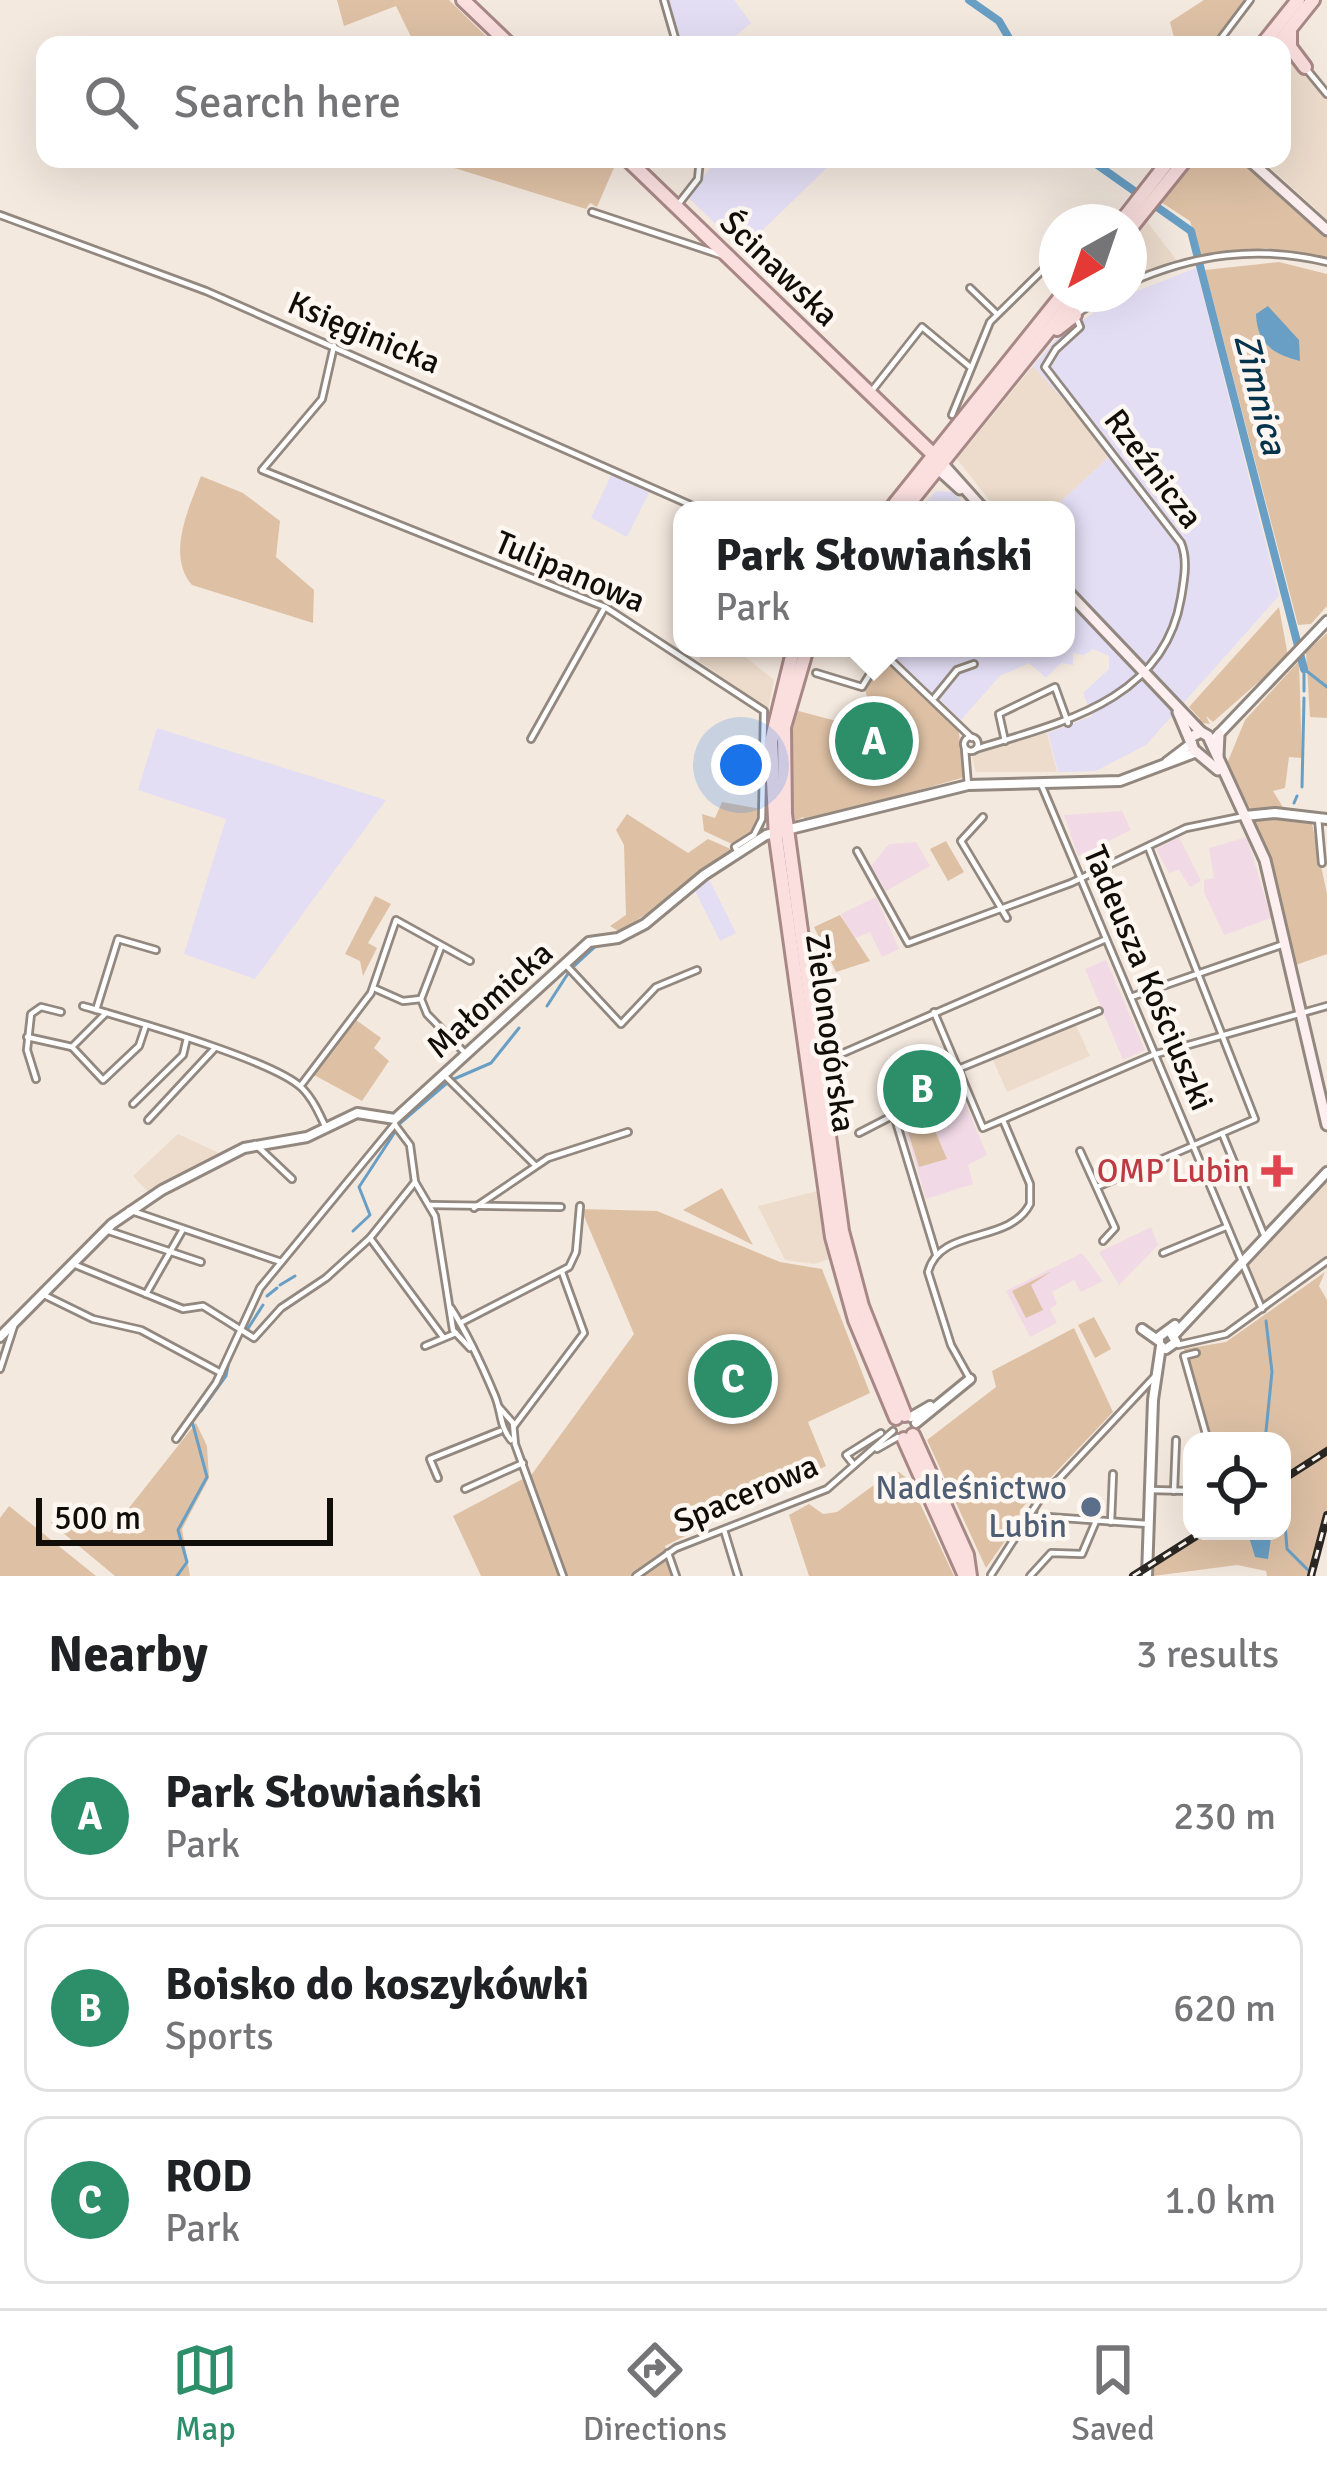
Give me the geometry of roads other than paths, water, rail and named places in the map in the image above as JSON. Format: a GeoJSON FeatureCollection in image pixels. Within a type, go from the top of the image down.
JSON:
{"type":"FeatureCollection","features":[{"type":"Feature","properties":{"kind":"main road"},"geometry":{"type":"LineString","coordinates":[[463,0],[501,36]]}},
{"type":"Feature","properties":{"kind":"main road"},"geometry":{"type":"LineString","coordinates":[[1269,36],[1298,0]]}},
{"type":"Feature","properties":{"kind":"main road"},"geometry":{"type":"LineString","coordinates":[[1288,36],[1313,0]]}},
{"type":"Feature","properties":{"kind":"main road"},"geometry":{"type":"LineString","coordinates":[[1291,55],[1304,67]]}},
{"type":"Feature","properties":{"kind":"main road","name":"Ścinawska"},"geometry":{"type":"LineString","coordinates":[[638,168],[679,203],[919,446],[943,462],[975,501]]}},
{"type":"Feature","properties":{"kind":"main road"},"geometry":{"type":"LineString","coordinates":[[1153,191],[1166,168]]}},
{"type":"Feature","properties":{"kind":"main road"},"geometry":{"type":"LineString","coordinates":[[1143,204],[1177,168]]}},
{"type":"Feature","properties":{"kind":"main road"},"geometry":{"type":"LineString","coordinates":[[1261,168],[1327,228]]}},
{"type":"Feature","properties":{"kind":"main road"},"geometry":{"type":"LineString","coordinates":[[943,462],[1050,312]]}},
{"type":"Feature","properties":{"kind":"main road"},"geometry":{"type":"LineString","coordinates":[[899,501],[943,462],[1064,312]]}},
{"type":"Feature","properties":{"kind":"main road"},"geometry":{"type":"LineString","coordinates":[[1037,345],[1075,315]]}},
{"type":"Feature","properties":{"kind":"main road"},"geometry":{"type":"LineString","coordinates":[[919,446],[943,462]]}},
{"type":"Feature","properties":{"kind":"main road"},"geometry":{"type":"LineString","coordinates":[[909,501],[921,480],[919,446]]}},
{"type":"Feature","properties":{"kind":"main road"},"geometry":{"type":"LineString","coordinates":[[1075,599],[1177,707],[1203,739],[1222,775]]}},
{"type":"Feature","properties":{"kind":"main road","name":"Zielonogórska"},"geometry":{"type":"LineString","coordinates":[[791,657],[773,723],[772,804],[782,834],[830,1228],[853,1313],[968,1576]]}},
{"type":"Feature","properties":{"kind":"main road","name":"Zielonogórska"},"geometry":{"type":"LineString","coordinates":[[782,834],[784,727],[804,657]]}},
{"type":"Feature","properties":{"kind":"main road"},"geometry":{"type":"LineString","coordinates":[[1203,739],[1218,762]]}},
{"type":"Feature","properties":{"kind":"main road"},"geometry":{"type":"LineString","coordinates":[[1203,739],[1245,816],[1268,871],[1327,1125]]}},
{"type":"Feature","properties":{"kind":"street"},"geometry":{"type":"LineString","coordinates":[[664,0],[674,36]]}},
{"type":"Feature","properties":{"kind":"street"},"geometry":{"type":"LineString","coordinates":[[1223,36],[1250,0]]}},
{"type":"Feature","properties":{"kind":"street"},"geometry":{"type":"LineString","coordinates":[[1304,67],[1327,94]]}},
{"type":"Feature","properties":{"kind":"street"},"geometry":{"type":"LineString","coordinates":[[679,203],[698,179],[699,168]]}},
{"type":"Feature","properties":{"kind":"street","name":"Ścinawska"},"geometry":{"type":"LineString","coordinates":[[592,212],[721,255]]}},
{"type":"Feature","properties":{"kind":"street","name":"Księginicka"},"geometry":{"type":"LineString","coordinates":[[0,215],[334,346],[682,501]]}},
{"type":"Feature","properties":{"kind":"street"},"geometry":{"type":"LineString","coordinates":[[1147,277],[1192,261],[1269,251],[1327,262]]}},
{"type":"Feature","properties":{"kind":"street"},"geometry":{"type":"LineString","coordinates":[[952,415],[997,314],[1039,273]]}},
{"type":"Feature","properties":{"kind":"street"},"geometry":{"type":"LineString","coordinates":[[970,288],[997,314]]}},
{"type":"Feature","properties":{"kind":"street"},"geometry":{"type":"LineString","coordinates":[[1075,315],[1080,312]]}},
{"type":"Feature","properties":{"kind":"street","name":"Rzeźnicza"},"geometry":{"type":"LineString","coordinates":[[1075,315],[1080,327],[1049,357],[1046,374],[1111,449],[1185,554],[1178,615],[1144,670]]}},
{"type":"Feature","properties":{"kind":"street"},"geometry":{"type":"LineString","coordinates":[[874,388],[922,327],[970,367]]}},
{"type":"Feature","properties":{"kind":"street","name":"Tulipanowa"},"geometry":{"type":"LineString","coordinates":[[334,346],[322,399],[303,427],[262,465],[263,472],[605,607],[673,648]]}},
{"type":"Feature","properties":{"kind":"street"},"geometry":{"type":"LineString","coordinates":[[531,739],[605,607]]}},
{"type":"Feature","properties":{"kind":"street"},"geometry":{"type":"LineString","coordinates":[[782,834],[968,785],[1049,790],[1062,784],[1120,782],[1161,766],[1229,719],[1327,621]]}},
{"type":"Feature","properties":{"kind":"street","name":"Tulipanowa"},"geometry":{"type":"LineString","coordinates":[[687,657],[765,713],[761,822],[739,851]]}},
{"type":"Feature","properties":{"kind":"street"},"geometry":{"type":"LineString","coordinates":[[816,673],[862,687],[877,657]]}},
{"type":"Feature","properties":{"kind":"street"},"geometry":{"type":"LineString","coordinates":[[889,657],[974,739],[994,744]]}},
{"type":"Feature","properties":{"kind":"street"},"geometry":{"type":"LineString","coordinates":[[934,697],[957,670],[974,664]]}},
{"type":"Feature","properties":{"kind":"street"},"geometry":{"type":"LineString","coordinates":[[965,745],[975,750],[1068,723],[1106,703],[1144,670]]}},
{"type":"Feature","properties":{"kind":"street"},"geometry":{"type":"LineString","coordinates":[[1005,741],[999,714],[1055,687],[1068,723]]}},
{"type":"Feature","properties":{"kind":"street"},"geometry":{"type":"LineString","coordinates":[[953,717],[965,745],[968,785]]}},
{"type":"Feature","properties":{"kind":"street"},"geometry":{"type":"LineString","coordinates":[[965,745],[974,739]]}},
{"type":"Feature","properties":{"kind":"street"},"geometry":{"type":"LineString","coordinates":[[966,764],[975,750],[974,739]]}},
{"type":"Feature","properties":{"kind":"street","name":"Tadeusza Kościuszki"},"geometry":{"type":"LineString","coordinates":[[1049,790],[1079,880],[1262,1310]]}},
{"type":"Feature","properties":{"kind":"street"},"geometry":{"type":"LineString","coordinates":[[761,838],[772,804]]}},
{"type":"Feature","properties":{"kind":"street"},"geometry":{"type":"LineString","coordinates":[[857,851],[908,943],[1079,880],[1200,823],[1275,813],[1323,819],[1322,863]]}},
{"type":"Feature","properties":{"kind":"street"},"geometry":{"type":"LineString","coordinates":[[785,814],[802,826]]}},
{"type":"Feature","properties":{"kind":"street"},"geometry":{"type":"LineString","coordinates":[[983,817],[961,841],[1007,918]]}},
{"type":"Feature","properties":{"kind":"street"},"geometry":{"type":"LineString","coordinates":[[782,834],[827,821]]}},
{"type":"Feature","properties":{"kind":"street","name":"Małomicka"},"geometry":{"type":"LineString","coordinates":[[739,851],[782,834]]}},
{"type":"Feature","properties":{"kind":"street","name":"Małomicka"},"geometry":{"type":"LineString","coordinates":[[176,1439],[221,1373],[238,1328],[281,1263],[394,1122],[591,941],[620,937],[647,923],[739,851],[761,838],[782,834]]}},
{"type":"Feature","properties":{"kind":"street"},"geometry":{"type":"LineString","coordinates":[[1097,1187],[1255,1119],[1148,847]]}},
{"type":"Feature","properties":{"kind":"street"},"geometry":{"type":"LineString","coordinates":[[300,1086],[374,987],[396,920],[470,961]]}},
{"type":"Feature","properties":{"kind":"street"},"geometry":{"type":"LineString","coordinates":[[96,1010],[118,939],[156,950]]}},
{"type":"Feature","properties":{"kind":"street"},"geometry":{"type":"LineString","coordinates":[[834,1057],[1104,940]]}},
{"type":"Feature","properties":{"kind":"street"},"geometry":{"type":"LineString","coordinates":[[1129,998],[1284,944]]}},
{"type":"Feature","properties":{"kind":"street"},"geometry":{"type":"LineString","coordinates":[[442,946],[421,999],[428,1014],[465,1053]]}},
{"type":"Feature","properties":{"kind":"street"},"geometry":{"type":"LineString","coordinates":[[566,964],[621,1024],[656,987],[697,970]]}},
{"type":"Feature","properties":{"kind":"street"},"geometry":{"type":"LineString","coordinates":[[374,987],[400,1000],[421,999]]}},
{"type":"Feature","properties":{"kind":"street"},"geometry":{"type":"LineString","coordinates":[[36,1079],[27,1037],[34,1010],[43,1006],[61,1012]]}},
{"type":"Feature","properties":{"kind":"street"},"geometry":{"type":"LineString","coordinates":[[83,1006],[188,1038],[300,1086],[326,1128]]}},
{"type":"Feature","properties":{"kind":"street"},"geometry":{"type":"LineString","coordinates":[[934,1012],[983,1128],[1153,1055],[1327,1006]]}},
{"type":"Feature","properties":{"kind":"street"},"geometry":{"type":"LineString","coordinates":[[958,1069],[1099,1011]]}},
{"type":"Feature","properties":{"kind":"street"},"geometry":{"type":"LineString","coordinates":[[72,1047],[106,1013]]}},
{"type":"Feature","properties":{"kind":"street"},"geometry":{"type":"LineString","coordinates":[[27,1037],[72,1047],[103,1080],[139,1046],[146,1025]]}},
{"type":"Feature","properties":{"kind":"street"},"geometry":{"type":"LineString","coordinates":[[133,1104],[183,1055],[188,1038]]}},
{"type":"Feature","properties":{"kind":"street"},"geometry":{"type":"LineString","coordinates":[[148,1120],[214,1049]]}},
{"type":"Feature","properties":{"kind":"street"},"geometry":{"type":"LineString","coordinates":[[443,1074],[535,1165]]}},
{"type":"Feature","properties":{"kind":"street"},"geometry":{"type":"LineString","coordinates":[[0,1337],[129,1210],[255,1144],[304,1138],[362,1111],[394,1122],[412,1150],[415,1182],[430,1205],[451,1308],[523,1463],[563,1576]]}},
{"type":"Feature","properties":{"kind":"street"},"geometry":{"type":"LineString","coordinates":[[859,1133],[894,1115],[936,1254],[928,1281],[951,1346],[970,1379]]}},
{"type":"Feature","properties":{"kind":"street"},"geometry":{"type":"LineString","coordinates":[[936,1254],[1016,1222],[1030,1204],[1030,1184],[1003,1120]]}},
{"type":"Feature","properties":{"kind":"street"},"geometry":{"type":"LineString","coordinates":[[474,1208],[535,1165],[628,1132]]}},
{"type":"Feature","properties":{"kind":"street"},"geometry":{"type":"LineString","coordinates":[[1222,1133],[1264,1235]]}},
{"type":"Feature","properties":{"kind":"street"},"geometry":{"type":"LineString","coordinates":[[255,1144],[292,1179]]}},
{"type":"Feature","properties":{"kind":"street"},"geometry":{"type":"LineString","coordinates":[[1081,1150],[1115,1228],[1103,1241]]}},
{"type":"Feature","properties":{"kind":"street"},"geometry":{"type":"LineString","coordinates":[[1147,1576],[1156,1375],[1168,1341],[1181,1321],[1327,1172]]}},
{"type":"Feature","properties":{"kind":"street"},"geometry":{"type":"LineString","coordinates":[[73,1264],[184,1309],[202,1306],[250,1338],[259,1336],[281,1308],[326,1279],[370,1238],[415,1182]]}},
{"type":"Feature","properties":{"kind":"street"},"geometry":{"type":"LineString","coordinates":[[430,1205],[562,1207]]}},
{"type":"Feature","properties":{"kind":"street"},"geometry":{"type":"LineString","coordinates":[[425,1346],[562,1272],[577,1252],[580,1206]]}},
{"type":"Feature","properties":{"kind":"street"},"geometry":{"type":"LineString","coordinates":[[129,1210],[281,1263]]}},
{"type":"Feature","properties":{"kind":"street"},"geometry":{"type":"LineString","coordinates":[[1163,1253],[1226,1227]]}},
{"type":"Feature","properties":{"kind":"street"},"geometry":{"type":"LineString","coordinates":[[106,1229],[201,1262]]}},
{"type":"Feature","properties":{"kind":"street"},"geometry":{"type":"LineString","coordinates":[[146,1294],[182,1231]]}},
{"type":"Feature","properties":{"kind":"street"},"geometry":{"type":"LineString","coordinates":[[370,1238],[443,1336]]}},
{"type":"Feature","properties":{"kind":"street"},"geometry":{"type":"LineString","coordinates":[[1142,1330],[1168,1341],[1192,1342],[1226,1334],[1327,1261]]}},
{"type":"Feature","properties":{"kind":"street"},"geometry":{"type":"LineString","coordinates":[[438,1478],[430,1459],[524,1415],[584,1333],[562,1272]]}},
{"type":"Feature","properties":{"kind":"street"},"geometry":{"type":"LineString","coordinates":[[44,1295],[94,1319],[141,1330],[221,1373]]}},
{"type":"Feature","properties":{"kind":"street"},"geometry":{"type":"LineString","coordinates":[[0,1369],[14,1325]]}},
{"type":"Feature","properties":{"kind":"street"},"geometry":{"type":"LineString","coordinates":[[1196,1353],[1184,1356],[1205,1432]]}},
{"type":"Feature","properties":{"kind":"street"},"geometry":{"type":"LineString","coordinates":[[991,1575],[1040,1499],[1156,1375]]}},
{"type":"Feature","properties":{"kind":"street","name":"Spacerowa"},"geometry":{"type":"LineString","coordinates":[[636,1576],[668,1553],[818,1494],[970,1379]]}},
{"type":"Feature","properties":{"kind":"street"},"geometry":{"type":"LineString","coordinates":[[856,1467],[846,1455],[902,1427]]}},
{"type":"Feature","properties":{"kind":"street"},"geometry":{"type":"LineString","coordinates":[[1174,1491],[1176,1440]]}},
{"type":"Feature","properties":{"kind":"street"},"geometry":{"type":"LineString","coordinates":[[465,1489],[523,1463]]}},
{"type":"Feature","properties":{"kind":"street"},"geometry":{"type":"LineString","coordinates":[[1111,1522],[1113,1474]]}},
{"type":"Feature","properties":{"kind":"street"},"geometry":{"type":"LineString","coordinates":[[1150,1490],[1183,1491]]}},
{"type":"Feature","properties":{"kind":"street"},"geometry":{"type":"LineString","coordinates":[[1031,1516],[1148,1524]]}},
{"type":"Feature","properties":{"kind":"street"},"geometry":{"type":"LineString","coordinates":[[1027,1574],[1051,1553],[1082,1554],[1096,1521]]}},
{"type":"Feature","properties":{"kind":"street"},"geometry":{"type":"LineString","coordinates":[[724,1530],[738,1576]]}},
{"type":"Feature","properties":{"kind":"street"},"geometry":{"type":"LineString","coordinates":[[668,1553],[676,1576]]}},
{"type":"Feature","properties":{"kind":"water"},"geometry":{"type":"Polygon","coordinates":[[[1268,306],[1299,340],[1300,361],[1274,351],[1263,340],[1256,314],[1268,306]]]}},
{"type":"Feature","properties":{"kind":"water"},"geometry":{"type":"Polygon","coordinates":[[[1250,1540],[1271,1540],[1268,1559],[1255,1557],[1250,1540]]]}},
{"type":"Feature","properties":{"kind":"waterway","name":"Zimnica"},"geometry":{"type":"LineString","coordinates":[[969,0],[999,21],[1008,36]]}},
{"type":"Feature","properties":{"kind":"waterway","name":"Zimnica"},"geometry":{"type":"LineString","coordinates":[[1102,168],[1191,231],[1304,669]]}},
{"type":"Feature","properties":{"kind":"waterway"},"geometry":{"type":"LineString","coordinates":[[1304,669],[1327,687]]}},
{"type":"Feature","properties":{"kind":"waterway","name":"Zimnica"},"geometry":{"type":"LineString","coordinates":[[1304,671],[1304,691]]}},
{"type":"Feature","properties":{"kind":"waterway","name":"Zimnica"},"geometry":{"type":"LineString","coordinates":[[1302,787],[1304,698]]}},
{"type":"Feature","properties":{"kind":"waterway","name":"Zimnica"},"geometry":{"type":"LineString","coordinates":[[1294,803],[1297,796]]}},
{"type":"Feature","properties":{"kind":"waterway"},"geometry":{"type":"LineString","coordinates":[[760,834],[766,816]]}},
{"type":"Feature","properties":{"kind":"waterway"},"geometry":{"type":"LineString","coordinates":[[687,885],[707,869]]}},
{"type":"Feature","properties":{"kind":"waterway"},"geometry":{"type":"LineString","coordinates":[[572,968],[597,945]]}},
{"type":"Feature","properties":{"kind":"waterway"},"geometry":{"type":"LineString","coordinates":[[547,1006],[569,972]]}},
{"type":"Feature","properties":{"kind":"waterway"},"geometry":{"type":"LineString","coordinates":[[454,1079],[491,1063],[519,1028]]}},
{"type":"Feature","properties":{"kind":"waterway"},"geometry":{"type":"LineString","coordinates":[[398,1125],[447,1083]]}},
{"type":"Feature","properties":{"kind":"waterway"},"geometry":{"type":"LineString","coordinates":[[353,1231],[370,1215],[359,1187],[395,1132]]}},
{"type":"Feature","properties":{"kind":"waterway"},"geometry":{"type":"LineString","coordinates":[[280,1285],[295,1276]]}},
{"type":"Feature","properties":{"kind":"waterway"},"geometry":{"type":"LineString","coordinates":[[267,1296],[277,1288]]}},
{"type":"Feature","properties":{"kind":"waterway"},"geometry":{"type":"LineString","coordinates":[[247,1330],[263,1305]]}},
{"type":"Feature","properties":{"kind":"waterway","name":"Zimnica"},"geometry":{"type":"LineString","coordinates":[[1266,1321],[1272,1372],[1266,1432]]}},
{"type":"Feature","properties":{"kind":"waterway"},"geometry":{"type":"LineString","coordinates":[[201,1411],[226,1376],[230,1356]]}},
{"type":"Feature","properties":{"kind":"waterway"},"geometry":{"type":"LineString","coordinates":[[177,1576],[187,1562],[178,1530],[207,1477],[192,1421],[195,1415]]}},
{"type":"Feature","properties":{"kind":"waterway","name":"Zimnica"},"geometry":{"type":"LineString","coordinates":[[1286,1540],[1287,1549],[1314,1576]]}},
{"type":"Feature","properties":{"kind":"railway"},"geometry":{"type":"LineString","coordinates":[[1291,1474],[1327,1451]]}},
{"type":"Feature","properties":{"kind":"railway"},"geometry":{"type":"LineString","coordinates":[[1311,1576],[1327,1515]]}},
{"type":"Feature","properties":{"kind":"railway"},"geometry":{"type":"LineString","coordinates":[[1133,1576],[1190,1540]]}},
{"type":"Feature","properties":{"kind":"place","name":"Park Słowiański"},"geometry":{"type":"Point","coordinates":[874,741]}},
{"type":"Feature","properties":{"kind":"place","name":"Boisko do koszykówki"},"geometry":{"type":"Point","coordinates":[922,1089]}},
{"type":"Feature","properties":{"kind":"place","name":"OMP Lubin"},"geometry":{"type":"Point","coordinates":[1277,1171]}},
{"type":"Feature","properties":{"kind":"place","name":"ROD"},"geometry":{"type":"Point","coordinates":[733,1379]}},
{"type":"Feature","properties":{"kind":"place","name":"Nadleśnictwo Lubin"},"geometry":{"type":"Point","coordinates":[1091,1507]}}]}
